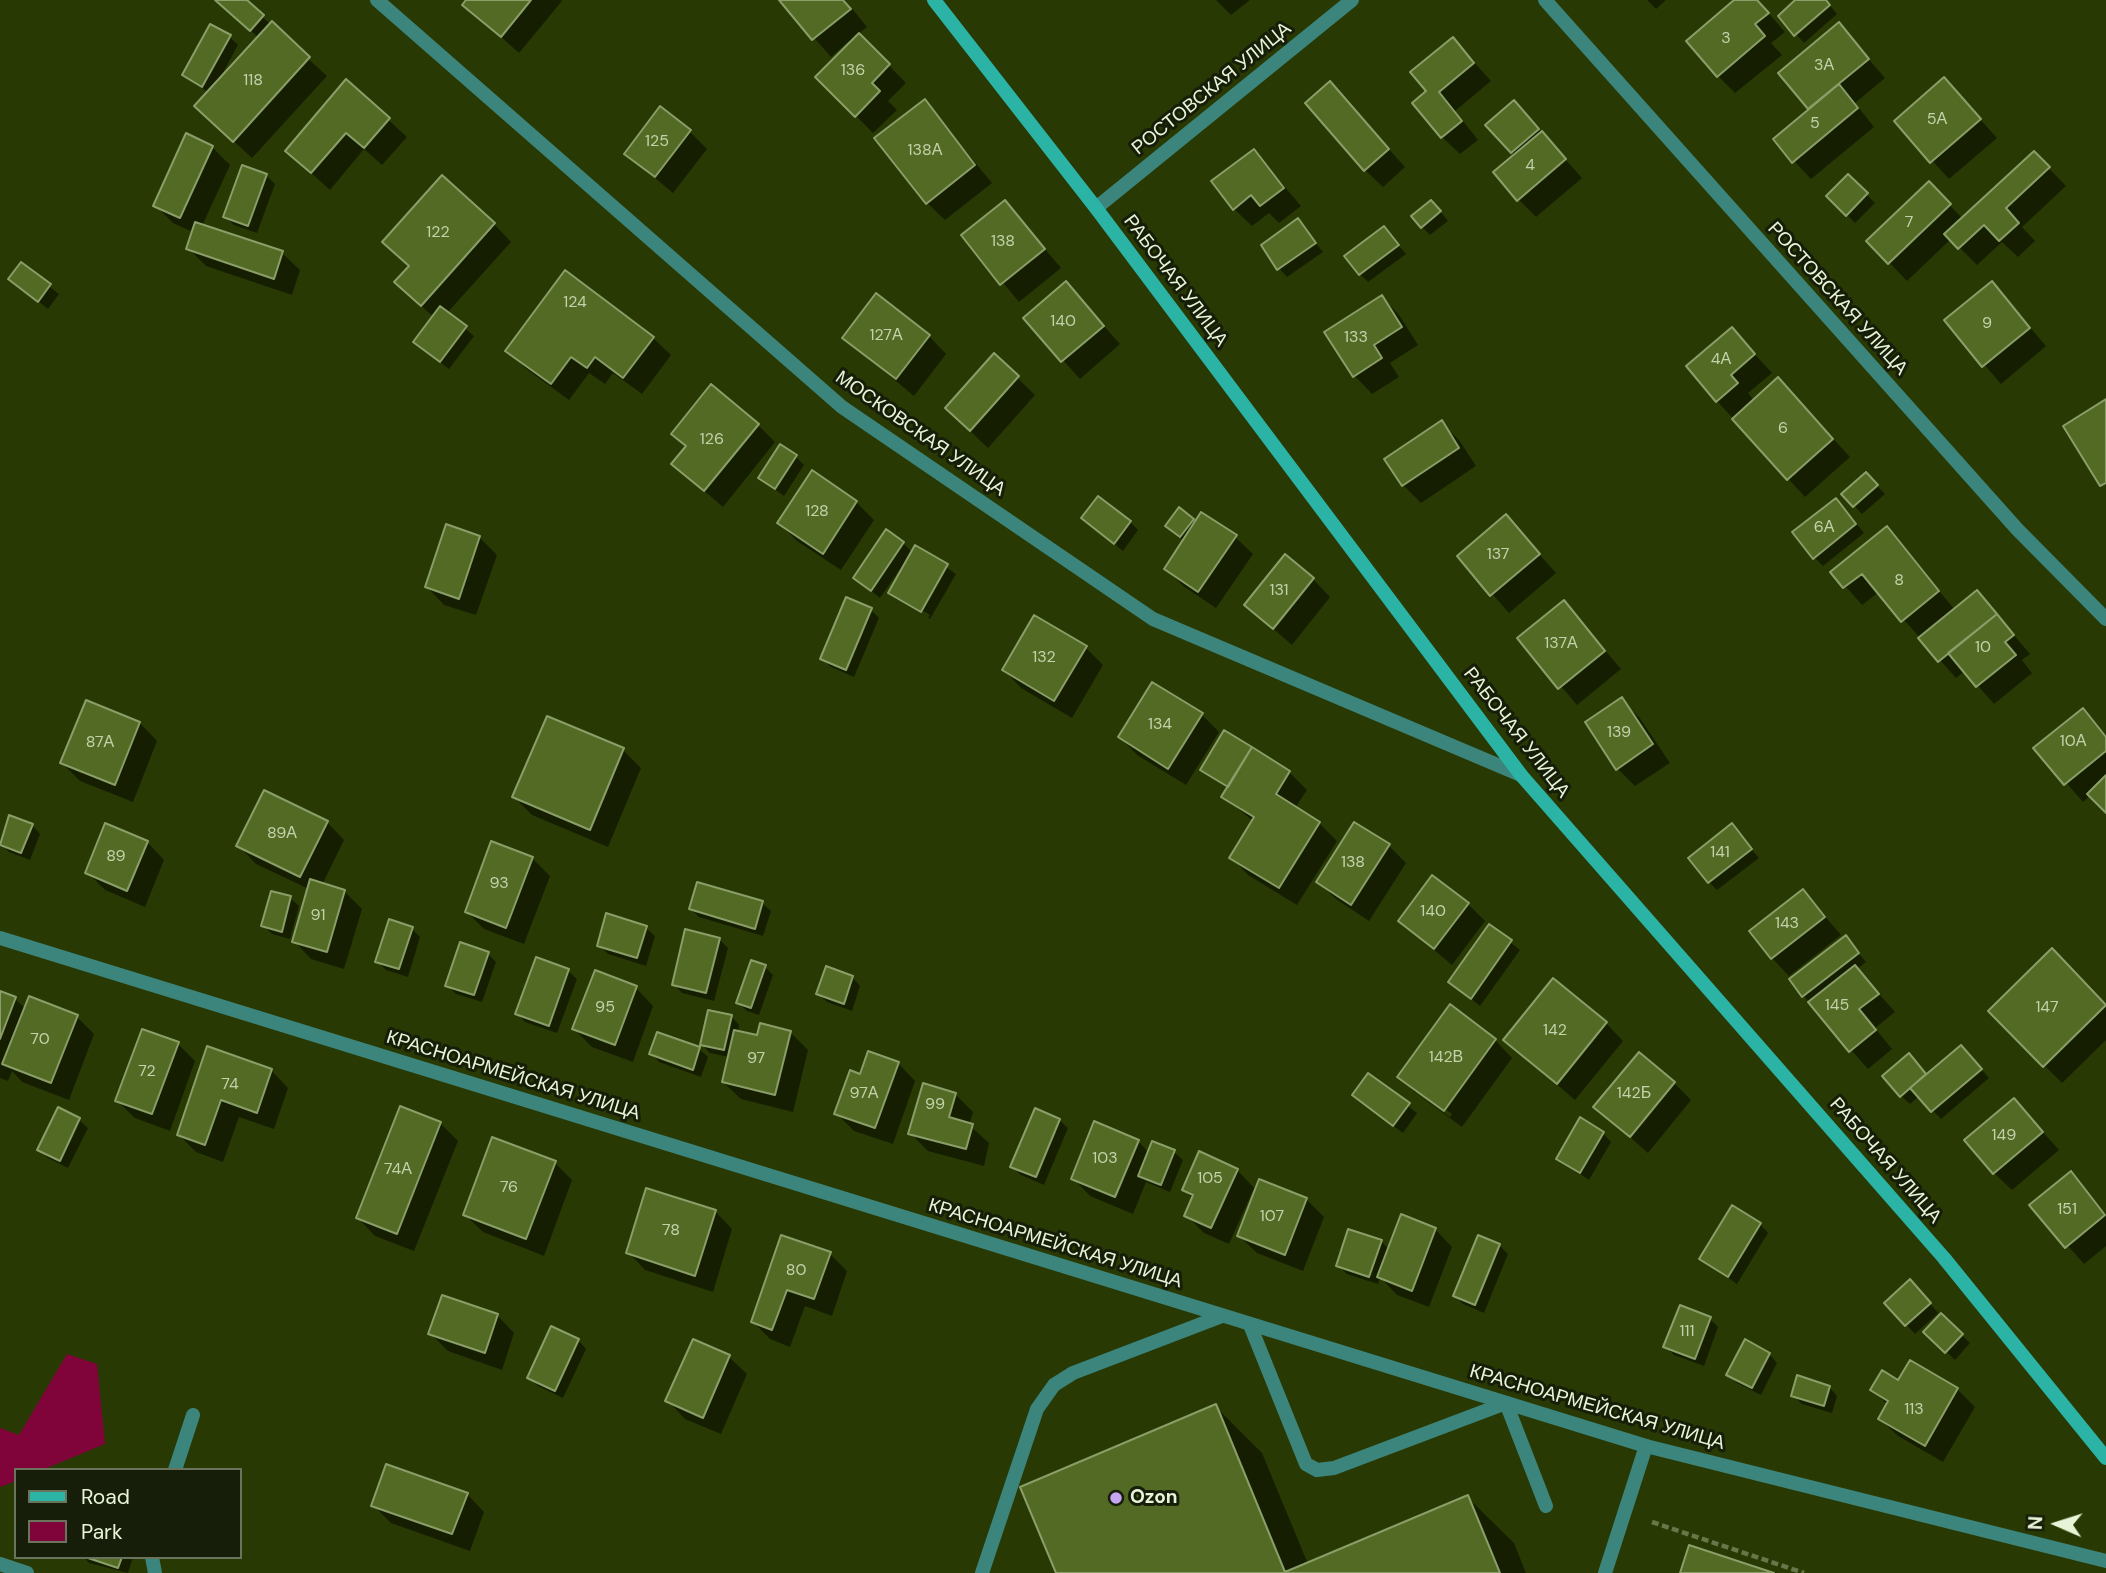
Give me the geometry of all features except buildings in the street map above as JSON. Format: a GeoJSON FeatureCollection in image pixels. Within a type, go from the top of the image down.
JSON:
{"type":"FeatureCollection","features":[{"type":"Feature","properties":{"kind":"street","name":"МОСКОВСКАЯ УЛИЦА"},"geometry":{"type":"LineString","coordinates":[[377,0],[842,407],[1153,619],[1521,775]]}},
{"type":"Feature","properties":{"kind":"street","name":"РАБОЧАЯ УЛИЦА"},"geometry":{"type":"LineString","coordinates":[[934,0],[1096,208],[1521,775],[1944,1258],[2106,1458]]}},
{"type":"Feature","properties":{"kind":"street","name":"РОСТОВСКАЯ УЛИЦА"},"geometry":{"type":"LineString","coordinates":[[1096,208],[1352,0]]}},
{"type":"Feature","properties":{"kind":"street","name":"РОСТОВСКАЯ УЛИЦА"},"geometry":{"type":"LineString","coordinates":[[1545,0],[2017,529],[2106,619]]}},
{"type":"Feature","properties":{"kind":"street","name":"КРАСНОАРМЕЙСКАЯ УЛИЦА"},"geometry":{"type":"LineString","coordinates":[[0,938],[1646,1446],[2106,1561]]}},
{"type":"Feature","properties":{"kind":"street"},"geometry":{"type":"LineString","coordinates":[[982,1573],[1037,1409],[1054,1385],[1073,1373],[1222,1316]]}},
{"type":"Feature","properties":{"kind":"street"},"geometry":{"type":"LineString","coordinates":[[1250,1325],[1300,1456],[1306,1464],[1317,1470],[1334,1468],[1506,1403],[1546,1506]]}},
{"type":"Feature","properties":{"kind":"street"},"geometry":{"type":"LineString","coordinates":[[176,1468],[193,1415]]}},
{"type":"Feature","properties":{"kind":"street"},"geometry":{"type":"LineString","coordinates":[[1605,1573],[1646,1446]]}},
{"type":"Feature","properties":{"kind":"street"},"geometry":{"type":"LineString","coordinates":[[0,1564],[27,1573]]}},
{"type":"Feature","properties":{"kind":"path"},"geometry":{"type":"LineString","coordinates":[[1624,1512],[1804,1573]]}},
{"type":"Feature","properties":{"kind":"green space"},"geometry":{"type":"Polygon","coordinates":[[[67,1354],[97,1364],[105,1444],[47,1468],[14,1468],[14,1482],[0,1487],[0,1428],[19,1435],[67,1354]]]}},
{"type":"Feature","properties":{"kind":"place","name":"Ozon"},"geometry":{"type":"Point","coordinates":[1116,1498]}}]}
